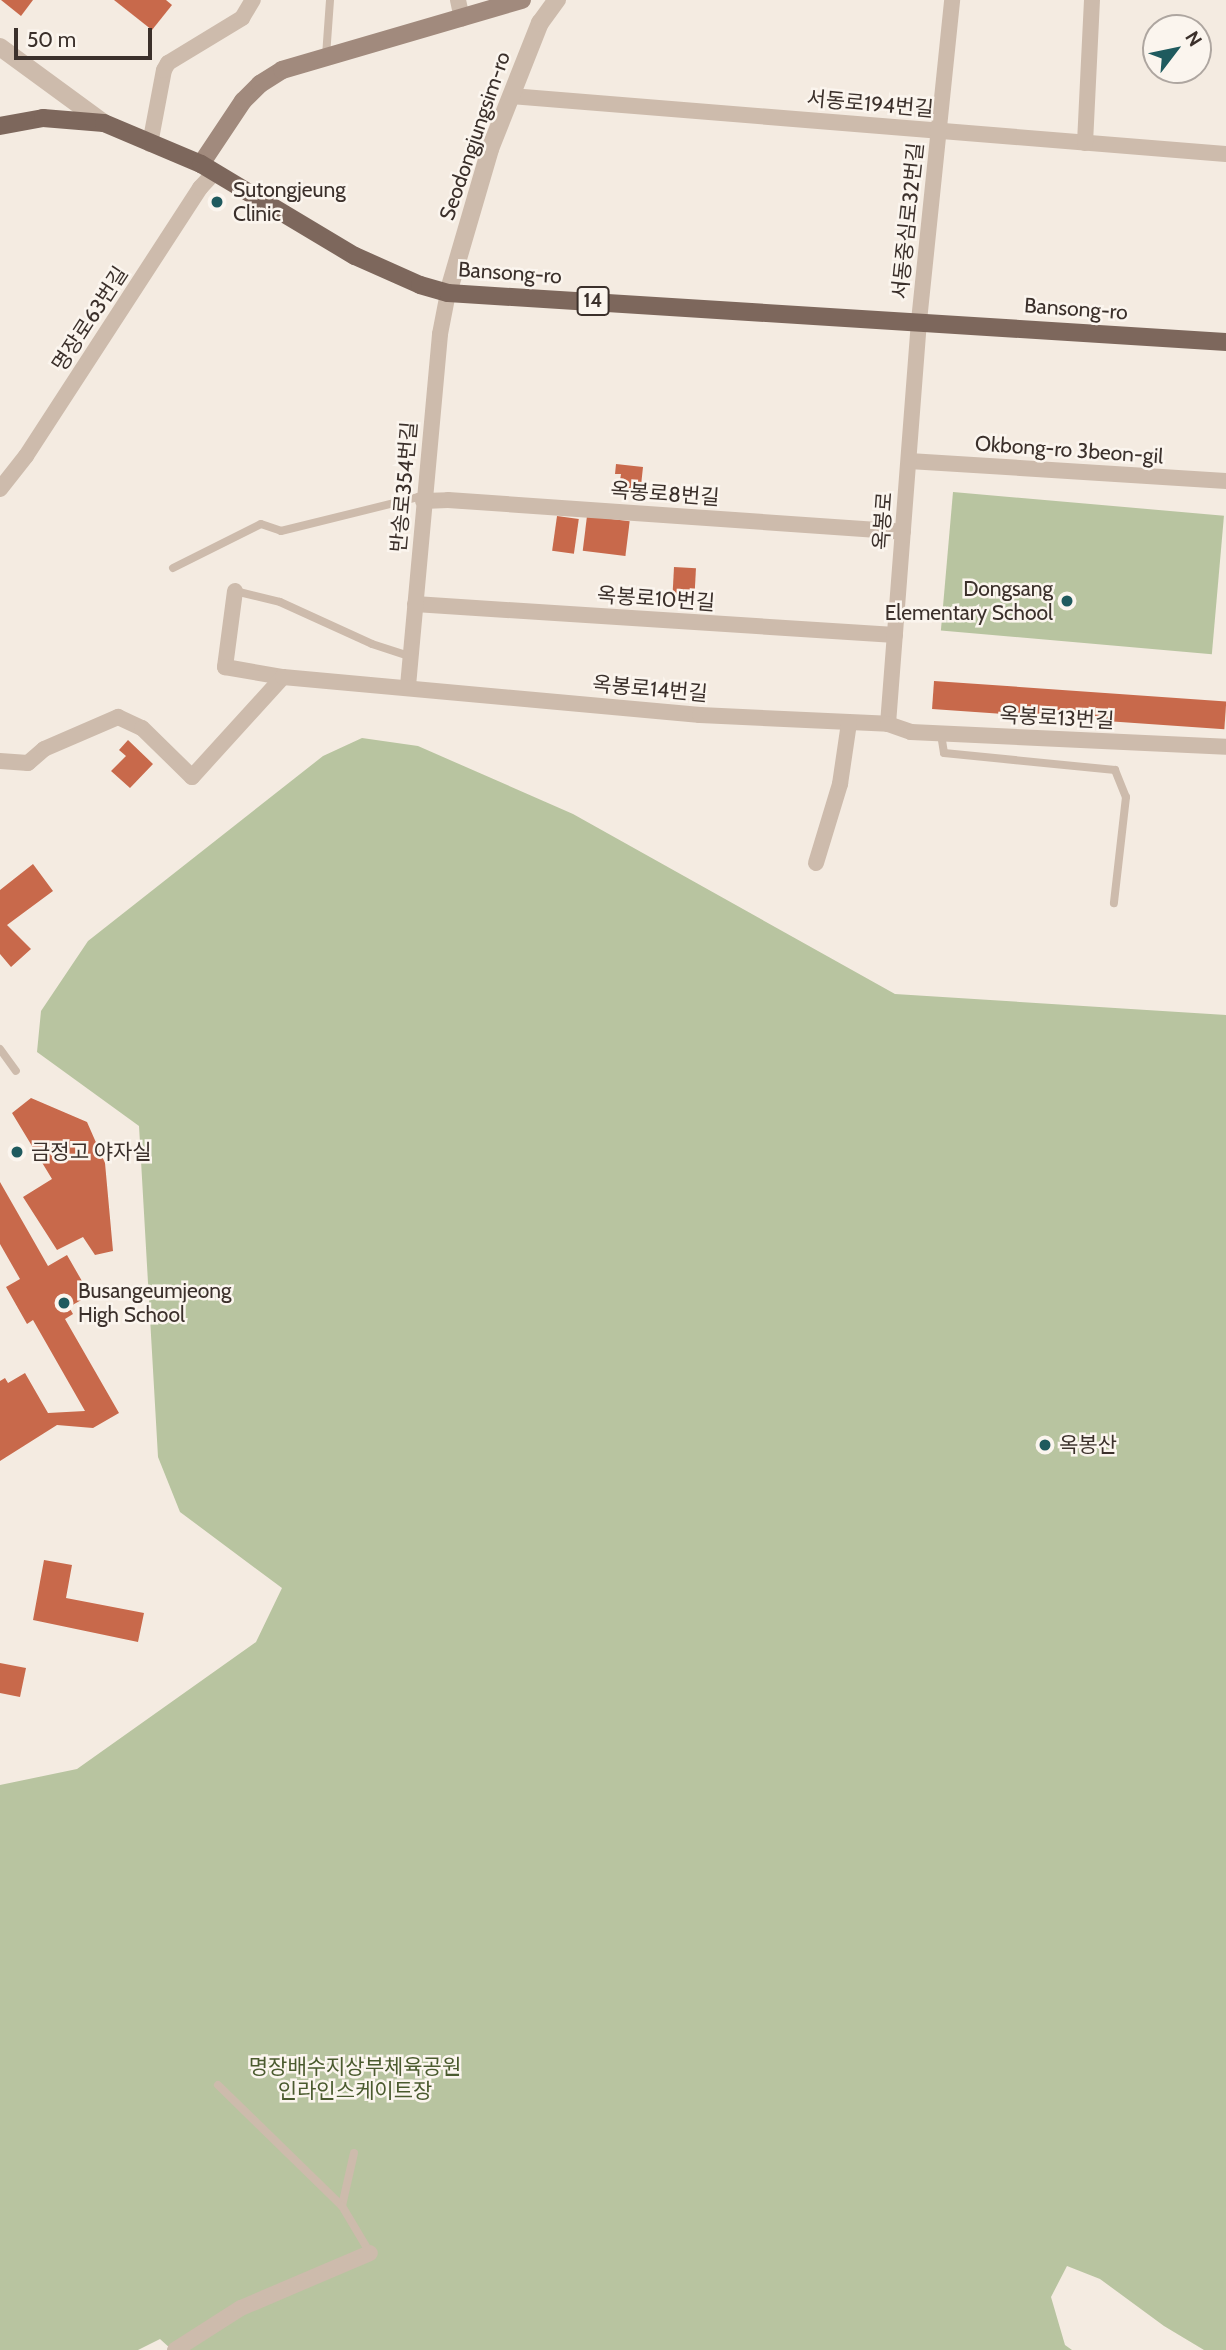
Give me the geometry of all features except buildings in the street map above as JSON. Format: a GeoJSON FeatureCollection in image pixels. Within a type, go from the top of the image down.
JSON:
{"type":"FeatureCollection","features":[{"type":"Feature","properties":{"kind":"main road"},"geometry":{"type":"LineString","coordinates":[[208,168],[232,115],[260,84],[282,70],[522,0]]}},
{"type":"Feature","properties":{"kind":"main road","name":"Bansong-ro"},"geometry":{"type":"LineString","coordinates":[[0,126],[43,118],[104,123],[208,168],[355,256],[420,285],[448,293],[1226,342]]}},
{"type":"Feature","properties":{"kind":"street"},"geometry":{"type":"LineString","coordinates":[[150,144],[164,70],[169,63],[242,18],[253,0]]}},
{"type":"Feature","properties":{"kind":"street"},"geometry":{"type":"LineString","coordinates":[[458,0],[462,19]]}},
{"type":"Feature","properties":{"kind":"street","name":"Seodongjungsim-ro"},"geometry":{"type":"LineString","coordinates":[[448,293],[490,149],[540,23],[556,0]]}},
{"type":"Feature","properties":{"kind":"street","name":"서동중심로32번길"},"geometry":{"type":"LineString","coordinates":[[919,321],[952,0]]}},
{"type":"Feature","properties":{"kind":"street"},"geometry":{"type":"LineString","coordinates":[[1085,143],[1092,0]]}},
{"type":"Feature","properties":{"kind":"street"},"geometry":{"type":"LineString","coordinates":[[0,47],[104,123]]}},
{"type":"Feature","properties":{"kind":"street","name":"서동로194번길"},"geometry":{"type":"LineString","coordinates":[[511,96],[1226,154]]}},
{"type":"Feature","properties":{"kind":"street","name":"명장로63번길"},"geometry":{"type":"LineString","coordinates":[[0,489],[26,456],[200,188],[208,168]]}},
{"type":"Feature","properties":{"kind":"street","name":"반송로354번길"},"geometry":{"type":"LineString","coordinates":[[408,687],[423,501],[440,334],[448,293]]}},
{"type":"Feature","properties":{"kind":"street","name":"옥봉로"},"geometry":{"type":"LineString","coordinates":[[888,724],[919,321]]}},
{"type":"Feature","properties":{"kind":"street","name":"Okbong-ro 3beon-gil"},"geometry":{"type":"LineString","coordinates":[[909,461],[1226,481]]}},
{"type":"Feature","properties":{"kind":"street","name":"옥봉로8번길"},"geometry":{"type":"LineString","coordinates":[[423,501],[461,501],[903,532]]}},
{"type":"Feature","properties":{"kind":"street","name":"옥봉로14번길"},"geometry":{"type":"LineString","coordinates":[[235,591],[225,667],[283,677],[700,715],[888,724]]}},
{"type":"Feature","properties":{"kind":"street","name":"옥봉로10번길"},"geometry":{"type":"LineString","coordinates":[[415,604],[895,635]]}},
{"type":"Feature","properties":{"kind":"street"},"geometry":{"type":"LineString","coordinates":[[0,761],[28,763],[44,749],[118,717],[142,728],[192,777],[283,677]]}},
{"type":"Feature","properties":{"kind":"street"},"geometry":{"type":"LineString","coordinates":[[816,863],[840,784],[849,723]]}},
{"type":"Feature","properties":{"kind":"street","name":"옥봉로13번길"},"geometry":{"type":"LineString","coordinates":[[888,724],[911,732],[1226,747]]}},
{"type":"Feature","properties":{"kind":"street"},"geometry":{"type":"LineString","coordinates":[[175,2350],[241,2308],[370,2253]]}},
{"type":"Feature","properties":{"kind":"lane"},"geometry":{"type":"LineString","coordinates":[[326,56],[325,37],[330,0]]}},
{"type":"Feature","properties":{"kind":"lane"},"geometry":{"type":"LineString","coordinates":[[173,569],[261,524],[281,531],[418,496],[423,501]]}},
{"type":"Feature","properties":{"kind":"lane"},"geometry":{"type":"LineString","coordinates":[[235,591],[280,602],[372,644],[411,656]]}},
{"type":"Feature","properties":{"kind":"lane"},"geometry":{"type":"LineString","coordinates":[[941,734],[944,753],[1115,769],[1126,797],[1114,903]]}},
{"type":"Feature","properties":{"kind":"lane"},"geometry":{"type":"LineString","coordinates":[[0,1049],[16,1071]]}},
{"type":"Feature","properties":{"kind":"lane"},"geometry":{"type":"LineString","coordinates":[[218,2085],[342,2206],[370,2253]]}},
{"type":"Feature","properties":{"kind":"lane"},"geometry":{"type":"LineString","coordinates":[[342,2206],[354,2153]]}},
{"type":"Feature","properties":{"kind":"green space"},"geometry":{"type":"Polygon","coordinates":[[[953,492],[1224,516],[1212,654],[941,630],[953,492]]]}},
{"type":"Feature","properties":{"kind":"green space","name":"명장배수지상부체육공원 인라인스케이트장"},"geometry":{"type":"Polygon","coordinates":[[[362,738],[418,746],[573,814],[895,994],[1226,1015],[1226,2350],[1204,2350],[1164,2326],[1100,2279],[1067,2266],[1051,2297],[1065,2345],[1072,2350],[172,2350],[160,2339],[138,2350],[0,2350],[0,1785],[77,1769],[256,1642],[282,1588],[180,1512],[158,1457],[139,1126],[37,1052],[41,1011],[88,941],[323,756],[362,738]]]}},
{"type":"Feature","properties":{"kind":"place","name":"Sutongjeung Clinic"},"geometry":{"type":"Point","coordinates":[217,202]}},
{"type":"Feature","properties":{"kind":"place","name":"Dongsang Elementary School"},"geometry":{"type":"Point","coordinates":[1067,601]}},
{"type":"Feature","properties":{"kind":"place","name":"금정고 야자실"},"geometry":{"type":"Point","coordinates":[17,1152]}},
{"type":"Feature","properties":{"kind":"place","name":"Busangeumjeong High School"},"geometry":{"type":"Point","coordinates":[64,1303]}},
{"type":"Feature","properties":{"kind":"place","name":"옥봉산"},"geometry":{"type":"Point","coordinates":[1045,1445]}}]}
